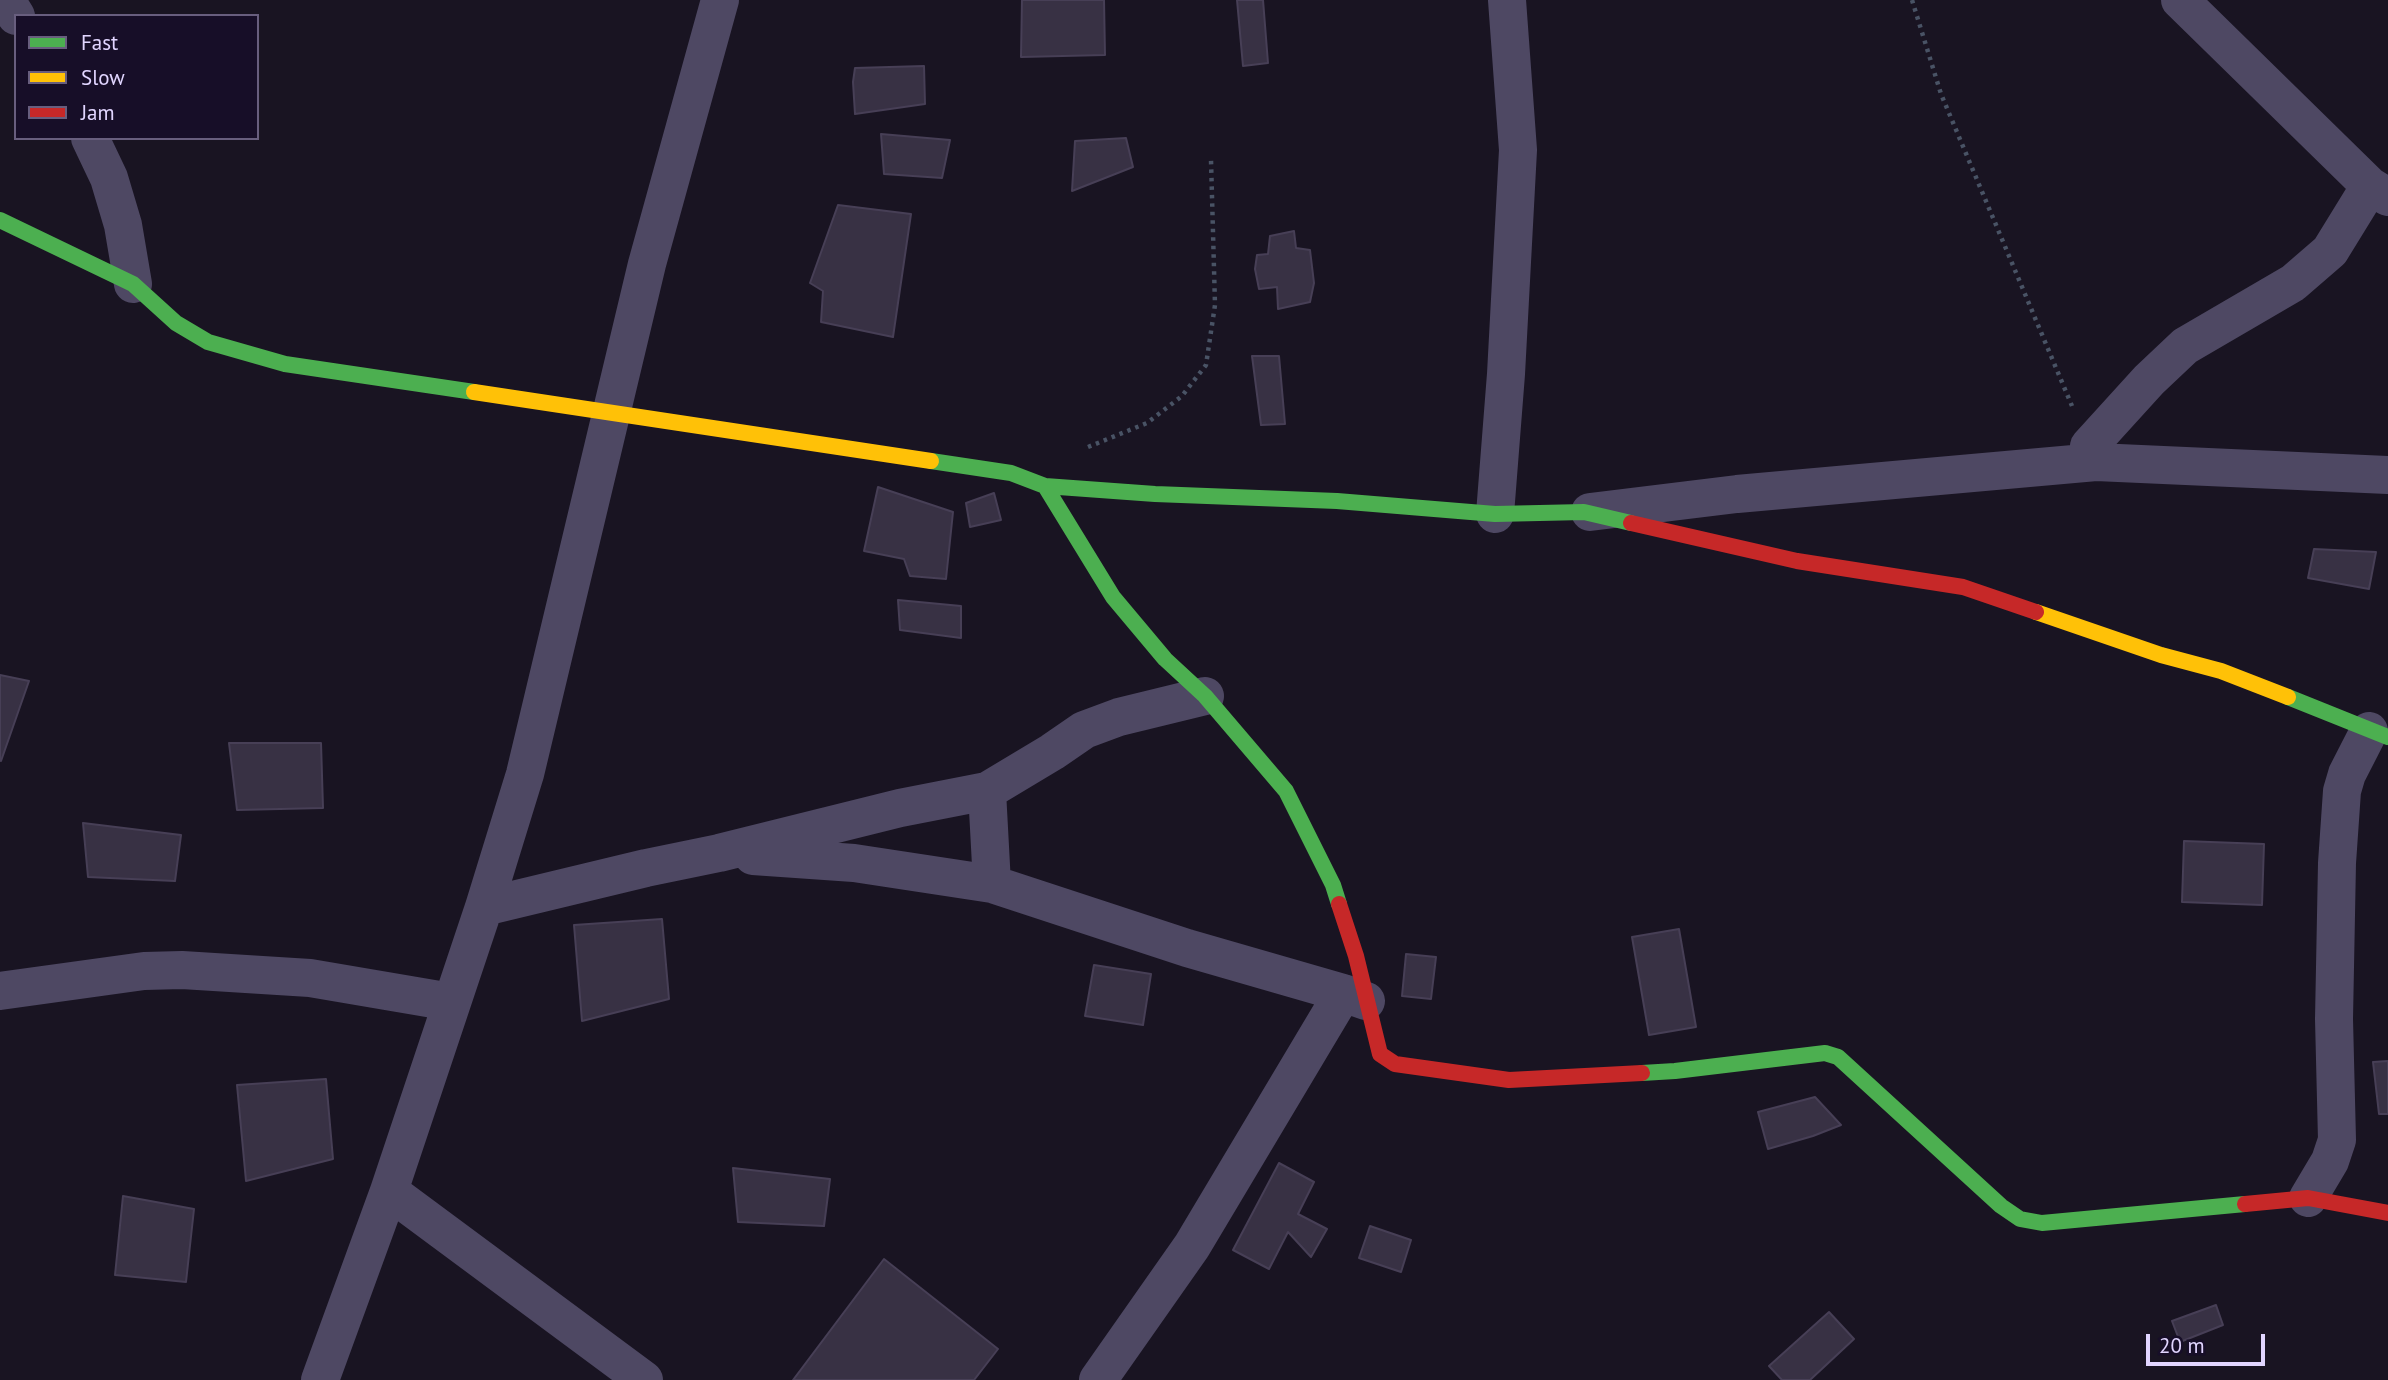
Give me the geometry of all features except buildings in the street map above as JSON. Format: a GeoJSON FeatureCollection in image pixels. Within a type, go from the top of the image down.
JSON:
{"type":"FeatureCollection","features":[{"type":"Feature","properties":{"kind":"street"},"geometry":{"type":"LineString","coordinates":[[320,1380],[389,1191],[484,907],[525,774],[647,264],[720,0]]}},
{"type":"Feature","properties":{"kind":"street"},"geometry":{"type":"LineString","coordinates":[[1495,514],[1506,374],[1518,149],[1507,0]]}},
{"type":"Feature","properties":{"kind":"street"},"geometry":{"type":"LineString","coordinates":[[2092,454],[2149,380],[2185,346],[2294,283],[2330,251],[2379,191],[2180,0]]}},
{"type":"Feature","properties":{"kind":"street"},"geometry":{"type":"LineString","coordinates":[[91,140],[109,178],[122,225],[133,284]]}},
{"type":"Feature","properties":{"kind":"street"},"geometry":{"type":"LineString","coordinates":[[0,220],[133,284],[177,323],[208,342],[285,364],[1011,473],[1045,486],[1155,494],[1337,500],[1495,514],[1584,512],[2092,454],[2388,475]]}},
{"type":"Feature","properties":{"kind":"street"},"geometry":{"type":"LineString","coordinates":[[1045,486],[1113,597],[1165,659],[1205,696],[1286,791],[1333,885],[1356,956],[1355,997],[1380,1054],[1395,1064],[1509,1080],[1675,1071],[1825,1053],[1838,1057],[2001,1206],[2020,1219],[2042,1223],[2308,1198],[2388,1213]]}},
{"type":"Feature","properties":{"kind":"street"},"geometry":{"type":"LineString","coordinates":[[1584,512],[1797,561],[1963,587],[2161,655],[2221,671],[2292,697],[2378,734],[2347,774],[2342,791],[2337,863],[2334,1019],[2337,1140],[2330,1161],[2308,1198]]}},
{"type":"Feature","properties":{"kind":"street"},"geometry":{"type":"LineString","coordinates":[[484,907],[900,808],[987,791],[1084,730],[1119,717],[1205,696]]}},
{"type":"Feature","properties":{"kind":"street"},"geometry":{"type":"LineString","coordinates":[[987,791],[992,884]]}},
{"type":"Feature","properties":{"kind":"street"},"geometry":{"type":"LineString","coordinates":[[719,853],[854,863],[992,884],[1187,948],[1355,997]]}},
{"type":"Feature","properties":{"kind":"street"},"geometry":{"type":"LineString","coordinates":[[0,991],[144,971],[183,970],[310,978],[451,1002]]}},
{"type":"Feature","properties":{"kind":"street"},"geometry":{"type":"LineString","coordinates":[[1098,1380],[1192,1246],[1355,997]]}},
{"type":"Feature","properties":{"kind":"street"},"geometry":{"type":"LineString","coordinates":[[389,1191],[644,1380]]}},
{"type":"Feature","properties":{"kind":"path"},"geometry":{"type":"LineString","coordinates":[[1912,0],[1941,94],[2092,454]]}},
{"type":"Feature","properties":{"kind":"path"},"geometry":{"type":"LineString","coordinates":[[1087,448],[1147,422],[1182,396],[1206,365],[1215,305],[1211,160]]}},
{"type":"Feature","properties":{"kind":"traffic: fast"},"geometry":{"type":"LineString","coordinates":[[0,220],[133,284],[176,323],[208,342],[285,364],[474,392]]}},
{"type":"Feature","properties":{"kind":"traffic: fast"},"geometry":{"type":"LineString","coordinates":[[931,461],[1011,473],[1045,486],[1155,494],[1337,501],[1495,514],[1584,512],[1631,523]]}},
{"type":"Feature","properties":{"kind":"traffic: fast"},"geometry":{"type":"LineString","coordinates":[[1045,486],[1113,597],[1165,659],[1205,696],[1286,791],[1333,885],[1339,904]]}},
{"type":"Feature","properties":{"kind":"traffic: fast"},"geometry":{"type":"LineString","coordinates":[[2288,697],[2388,737]]}},
{"type":"Feature","properties":{"kind":"traffic: fast"},"geometry":{"type":"LineString","coordinates":[[1642,1073],[1825,1053],[1838,1057],[2001,1206],[2020,1219],[2042,1223],[2245,1204]]}},
{"type":"Feature","properties":{"kind":"traffic: slow"},"geometry":{"type":"LineString","coordinates":[[474,392],[931,461]]}},
{"type":"Feature","properties":{"kind":"traffic: slow"},"geometry":{"type":"LineString","coordinates":[[2036,612],[2161,655],[2221,671],[2288,697]]}},
{"type":"Feature","properties":{"kind":"traffic: jam"},"geometry":{"type":"LineString","coordinates":[[1631,523],[1797,561],[1963,587],[2036,612]]}},
{"type":"Feature","properties":{"kind":"traffic: jam"},"geometry":{"type":"LineString","coordinates":[[1339,904],[1356,956],[1380,1054],[1395,1064],[1509,1080],[1642,1073]]}},
{"type":"Feature","properties":{"kind":"traffic: jam"},"geometry":{"type":"LineString","coordinates":[[2245,1204],[2308,1198],[2388,1213]]}}]}
